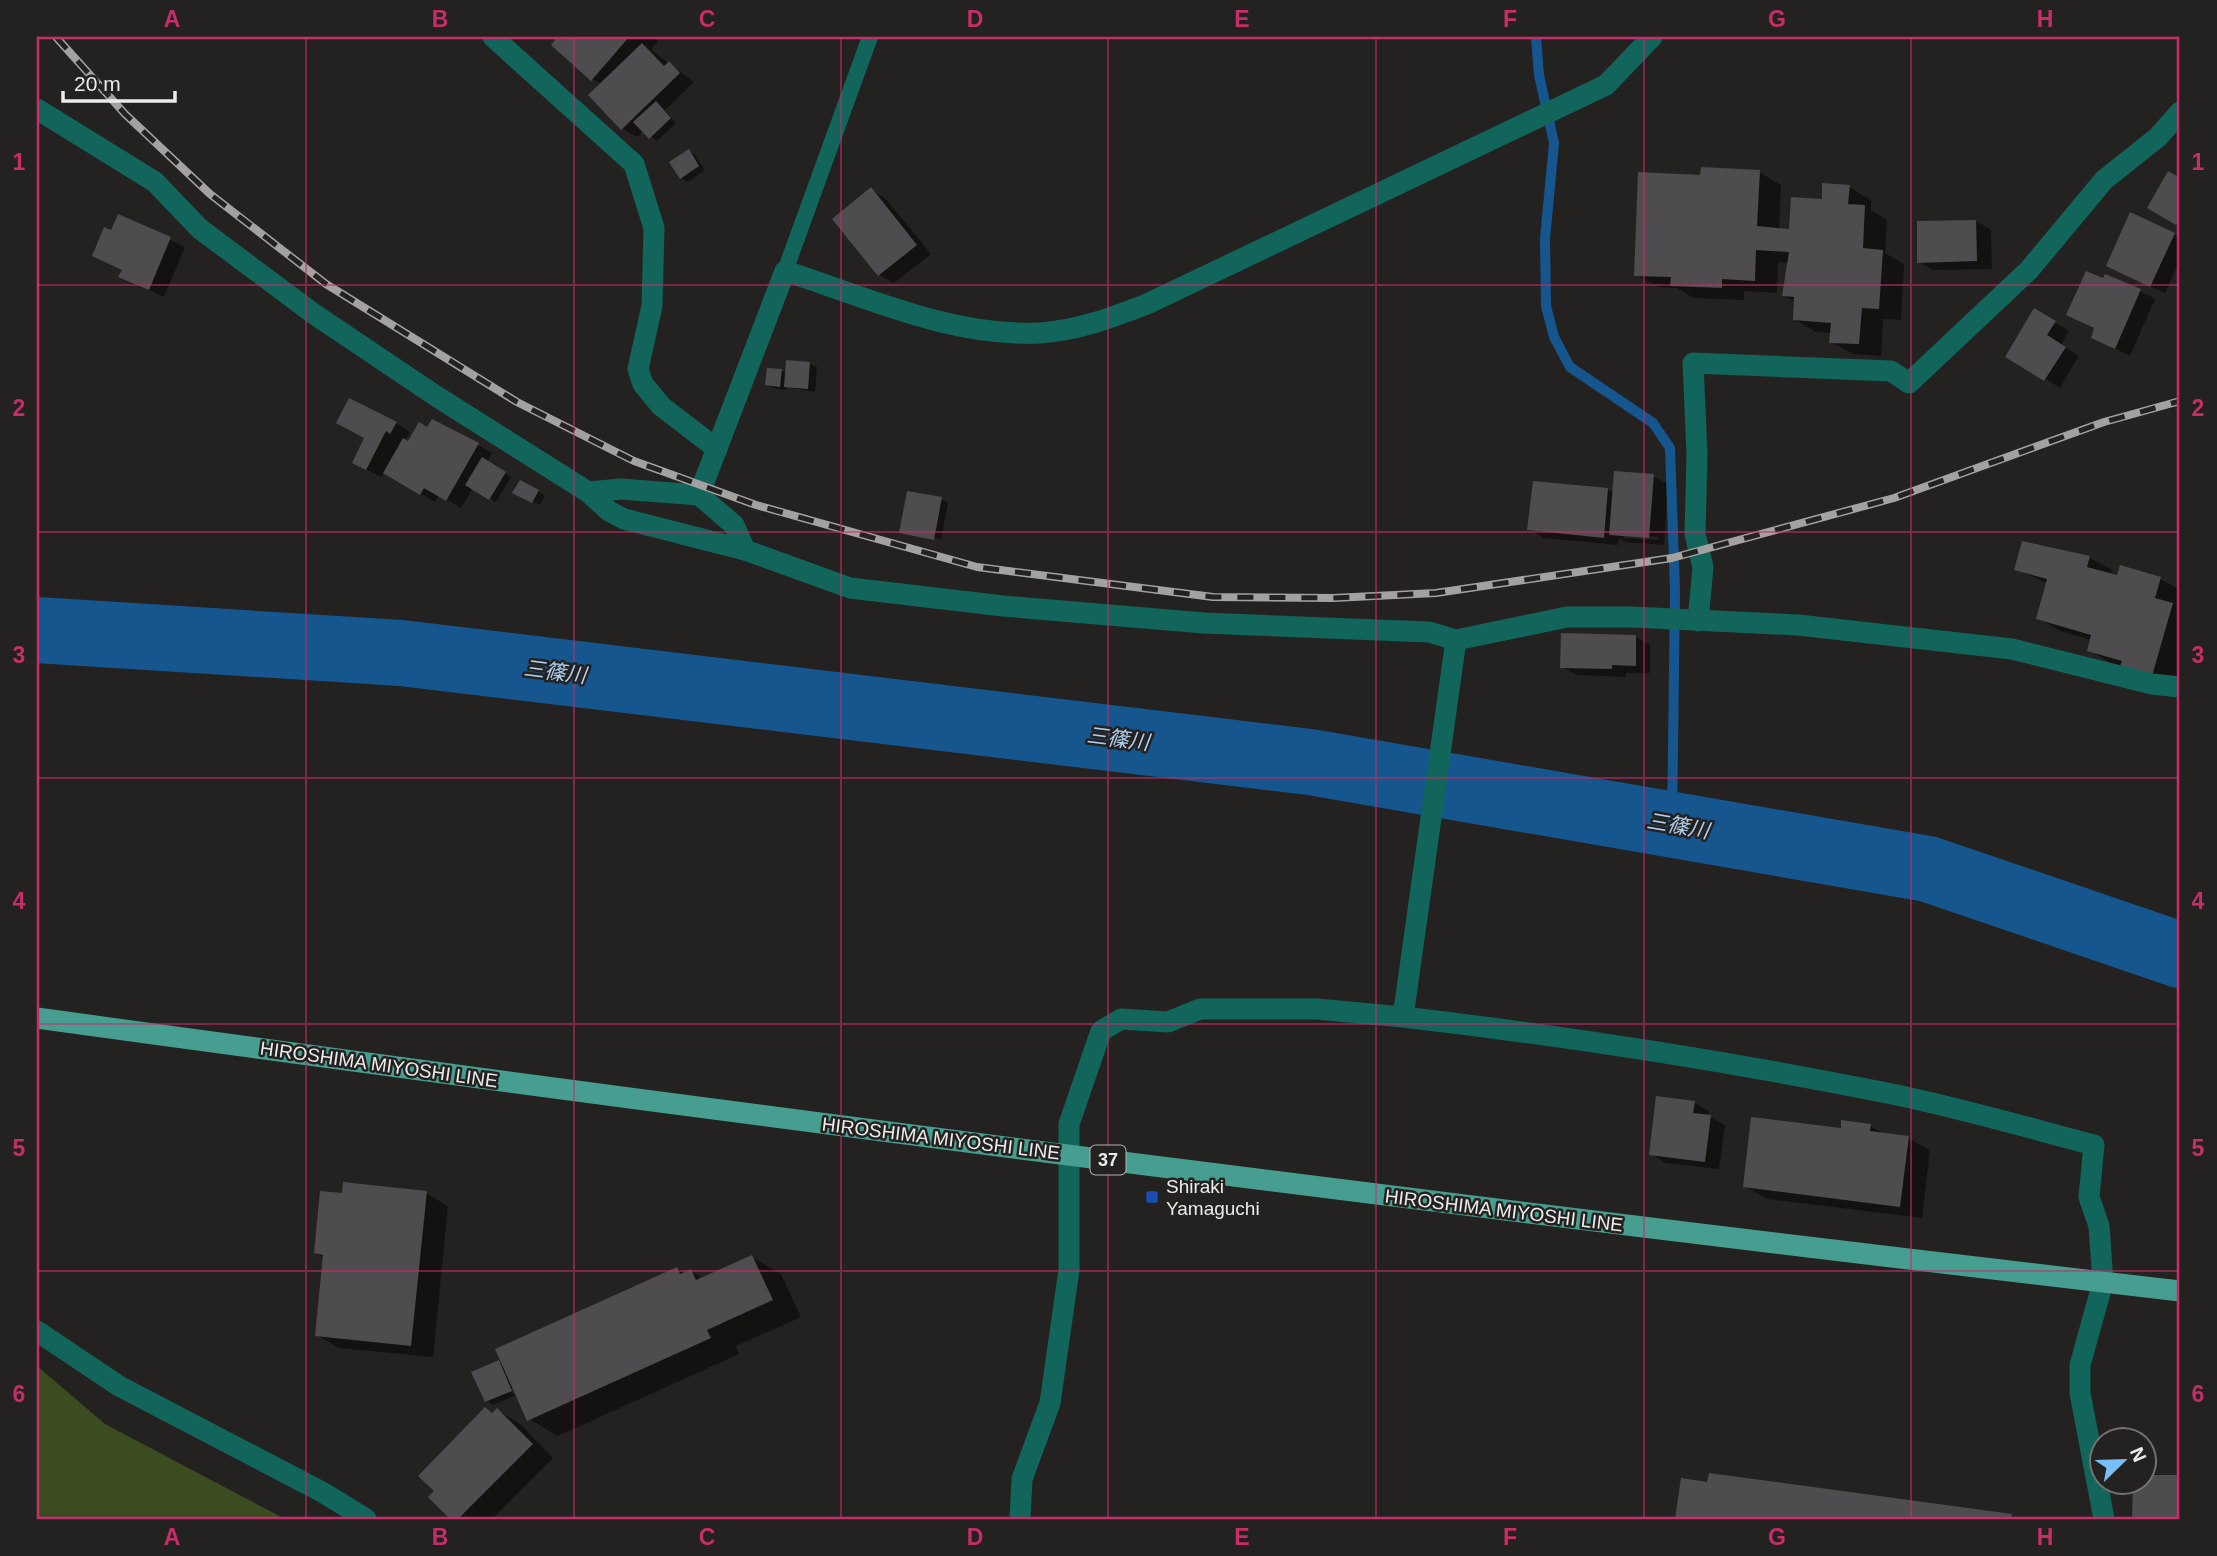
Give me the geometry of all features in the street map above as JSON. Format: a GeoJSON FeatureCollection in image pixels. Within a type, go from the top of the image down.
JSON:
{"type":"FeatureCollection","features":[{"type":"Feature","properties":{"kind":"main road","name":"HIROSHIMA MIYOSHI LINE"},"geometry":{"type":"LineString","coordinates":[[37,1017],[566,1091],[1771,1243],[2180,1291]]}},
{"type":"Feature","properties":{"kind":"street"},"geometry":{"type":"LineString","coordinates":[[493,37],[634,164],[654,228],[652,306],[638,369],[643,384],[661,406],[717,449]]}},
{"type":"Feature","properties":{"kind":"street"},"geometry":{"type":"LineString","coordinates":[[699,495],[785,271],[928,318],[975,329],[1040,332],[1072,328],[1147,304],[1606,85],[1652,37]]}},
{"type":"Feature","properties":{"kind":"street"},"geometry":{"type":"LineString","coordinates":[[37,109],[155,182],[200,229],[314,314],[436,396],[589,492],[624,519],[745,550],[850,588],[1003,606],[1204,623],[1429,632],[1454,649]]}},
{"type":"Feature","properties":{"kind":"street"},"geometry":{"type":"LineString","coordinates":[[1698,621],[1703,567],[1696,534],[1697,454],[1693,363],[1891,371],[1909,383],[2029,270],[2104,180],[2158,137],[2180,112]]}},
{"type":"Feature","properties":{"kind":"street"},"geometry":{"type":"LineString","coordinates":[[589,492],[621,489],[699,495],[734,526],[745,550]]}},
{"type":"Feature","properties":{"kind":"street"},"geometry":{"type":"LineString","coordinates":[[1454,649],[1567,617],[1632,617],[1798,625],[2012,649],[2152,684],[2180,687]]}},
{"type":"Feature","properties":{"kind":"street"},"geometry":{"type":"LineString","coordinates":[[1403,1017],[1454,649]]}},
{"type":"Feature","properties":{"kind":"street"},"geometry":{"type":"LineString","coordinates":[[1020,1519],[1021,1479],[1050,1403],[1069,1270],[1067,1153],[1069,1124],[1076,1098],[1101,1031],[1121,1018],[1168,1022],[1200,1009],[1317,1009],[1560,1036],[1890,1094],[2094,1144],[2090,1197],[2099,1226],[2103,1282],[2080,1365],[2080,1393],[2104,1519]]}},
{"type":"Feature","properties":{"kind":"street"},"geometry":{"type":"LineString","coordinates":[[37,1331],[119,1386],[324,1493],[366,1519]]}},
{"type":"Feature","properties":{"kind":"lane"},"geometry":{"type":"LineString","coordinates":[[785,271],[870,37]]}},
{"type":"Feature","properties":{"kind":"green space"},"geometry":{"type":"Polygon","coordinates":[[[37,1366],[105,1424],[285,1519],[37,1519],[37,1366]]]}},
{"type":"Feature","properties":{"kind":"building"},"geometry":{"type":"Polygon","coordinates":[[[551,37],[629,37],[591,81],[551,45],[555,40],[551,37]]]}},
{"type":"Feature","properties":{"kind":"building"},"geometry":{"type":"Polygon","coordinates":[[[642,43],[664,66],[669,61],[680,73],[621,130],[588,95],[642,43]]]}},
{"type":"Feature","properties":{"kind":"building"},"geometry":{"type":"Polygon","coordinates":[[[656,101],[671,118],[649,139],[633,122],[656,101]]]}},
{"type":"Feature","properties":{"kind":"building"},"geometry":{"type":"Polygon","coordinates":[[[689,149],[699,166],[680,179],[669,162],[689,149]]]}},
{"type":"Feature","properties":{"kind":"building"},"geometry":{"type":"Polygon","coordinates":[[[1701,167],[1760,170],[1757,226],[1789,229],[1791,197],[1822,199],[1822,183],[1850,185],[1848,204],[1865,205],[1863,248],[1883,250],[1879,309],[1862,308],[1859,344],[1829,343],[1831,323],[1793,320],[1794,297],[1782,296],[1789,252],[1756,250],[1755,281],[1722,279],[1722,288],[1670,286],[1671,277],[1634,276],[1638,172],[1700,175],[1701,167]]]}},
{"type":"Feature","properties":{"kind":"building"},"geometry":{"type":"Polygon","coordinates":[[[2168,171],[2180,178],[2180,218],[2176,225],[2147,208],[2168,171]]]}},
{"type":"Feature","properties":{"kind":"building"},"geometry":{"type":"Polygon","coordinates":[[[871,187],[917,245],[878,276],[832,219],[871,187]]]}},
{"type":"Feature","properties":{"kind":"building"},"geometry":{"type":"Polygon","coordinates":[[[2130,212],[2175,233],[2150,287],[2106,266],[2130,212]]]}},
{"type":"Feature","properties":{"kind":"building"},"geometry":{"type":"Polygon","coordinates":[[[118,214],[171,237],[149,290],[118,277],[122,270],[92,256],[104,227],[111,230],[118,214]]]}},
{"type":"Feature","properties":{"kind":"building"},"geometry":{"type":"Polygon","coordinates":[[[1976,220],[1977,261],[1917,263],[1917,221],[1976,220]]]}},
{"type":"Feature","properties":{"kind":"building"},"geometry":{"type":"Polygon","coordinates":[[[2086,271],[2103,278],[2105,274],[2141,289],[2115,349],[2091,338],[2094,328],[2066,315],[2086,271]]]}},
{"type":"Feature","properties":{"kind":"building"},"geometry":{"type":"Polygon","coordinates":[[[2034,308],[2056,321],[2047,335],[2066,347],[2044,381],[2005,357],[2034,308]]]}},
{"type":"Feature","properties":{"kind":"building"},"geometry":{"type":"Polygon","coordinates":[[[786,360],[810,362],[808,389],[784,387],[786,360]]]}},
{"type":"Feature","properties":{"kind":"building"},"geometry":{"type":"Polygon","coordinates":[[[767,368],[782,369],[780,387],[765,385],[767,368]]]}},
{"type":"Feature","properties":{"kind":"building"},"geometry":{"type":"Polygon","coordinates":[[[349,398],[397,422],[390,434],[386,431],[366,470],[352,463],[364,438],[336,423],[349,398]]]}},
{"type":"Feature","properties":{"kind":"building"},"geometry":{"type":"Polygon","coordinates":[[[432,419],[479,443],[446,501],[424,488],[420,495],[383,473],[403,438],[408,441],[419,422],[427,427],[432,419]]]}},
{"type":"Feature","properties":{"kind":"building"},"geometry":{"type":"Polygon","coordinates":[[[482,457],[506,472],[489,500],[465,485],[482,457]]]}},
{"type":"Feature","properties":{"kind":"building"},"geometry":{"type":"Polygon","coordinates":[[[1614,471],[1654,474],[1649,538],[1609,535],[1614,471]]]}},
{"type":"Feature","properties":{"kind":"building"},"geometry":{"type":"Polygon","coordinates":[[[520,480],[539,490],[532,503],[512,493],[520,480]]]}},
{"type":"Feature","properties":{"kind":"building"},"geometry":{"type":"Polygon","coordinates":[[[1533,481],[1608,488],[1604,538],[1527,530],[1533,481]]]}},
{"type":"Feature","properties":{"kind":"building"},"geometry":{"type":"Polygon","coordinates":[[[907,491],[942,497],[934,540],[899,533],[907,491]]]}},
{"type":"Feature","properties":{"kind":"building"},"geometry":{"type":"Polygon","coordinates":[[[2022,541],[2090,556],[2087,567],[2117,575],[2120,565],[2161,577],[2155,598],[2173,603],[2152,676],[2120,666],[2122,661],[2087,651],[2091,635],[2036,619],[2047,579],[2014,570],[2022,541]]]}},
{"type":"Feature","properties":{"kind":"building"},"geometry":{"type":"Polygon","coordinates":[[[1561,633],[1636,635],[1636,666],[1612,665],[1612,669],[1560,668],[1561,633]]]}},
{"type":"Feature","properties":{"kind":"building"},"geometry":{"type":"Polygon","coordinates":[[[1656,1096],[1695,1101],[1693,1113],[1711,1115],[1705,1162],[1649,1155],[1656,1096]]]}},
{"type":"Feature","properties":{"kind":"building"},"geometry":{"type":"Polygon","coordinates":[[[1751,1117],[1841,1128],[1841,1120],[1871,1124],[1870,1131],[1909,1136],[1900,1207],[1743,1187],[1751,1117]]]}},
{"type":"Feature","properties":{"kind":"building"},"geometry":{"type":"Polygon","coordinates":[[[343,1182],[427,1191],[411,1346],[315,1336],[323,1255],[314,1253],[320,1191],[342,1193],[343,1182]]]}},
{"type":"Feature","properties":{"kind":"building"},"geometry":{"type":"Polygon","coordinates":[[[752,1255],[773,1300],[707,1330],[711,1338],[527,1421],[495,1349],[677,1267],[680,1274],[691,1269],[696,1280],[752,1255]]]}},
{"type":"Feature","properties":{"kind":"building"},"geometry":{"type":"Polygon","coordinates":[[[499,1360],[512,1391],[485,1402],[471,1372],[499,1360]]]}},
{"type":"Feature","properties":{"kind":"building"},"geometry":{"type":"Polygon","coordinates":[[[485,1407],[492,1413],[497,1408],[533,1444],[458,1519],[450,1519],[428,1497],[434,1491],[418,1476],[485,1407]]]}},
{"type":"Feature","properties":{"kind":"building"},"geometry":{"type":"Polygon","coordinates":[[[1709,1473],[2012,1514],[2011,1519],[1675,1519],[1681,1478],[1707,1482],[1709,1473]]]}},
{"type":"Feature","properties":{"kind":"building"},"geometry":{"type":"Polygon","coordinates":[[[2158,1475],[2180,1475],[2180,1519],[2132,1519],[2133,1496],[2158,1496],[2158,1475]]]}},
{"type":"Feature","properties":{"kind":"waterway"},"geometry":{"type":"LineString","coordinates":[[1536,37],[1539,75],[1554,143],[1545,239],[1546,306],[1554,337],[1570,367],[1653,423],[1670,448],[1675,591],[1672,825]]}},
{"type":"Feature","properties":{"kind":"waterway","name":"三篠川"},"geometry":{"type":"LineString","coordinates":[[37,630],[401,653],[1310,762],[1928,869],[2180,955]]}},
{"type":"Feature","properties":{"kind":"railway"},"geometry":{"type":"LineString","coordinates":[[56,37],[125,114],[210,194],[326,284],[517,402],[634,461],[756,505],[977,567],[1213,597],[1333,598],[1436,593],[1672,558],[1894,498],[2104,422],[2180,401]]}},
{"type":"Feature","properties":{"kind":"place","name":"Shiraki Yamaguchi"},"geometry":{"type":"Point","coordinates":[1152,1197]}}]}
